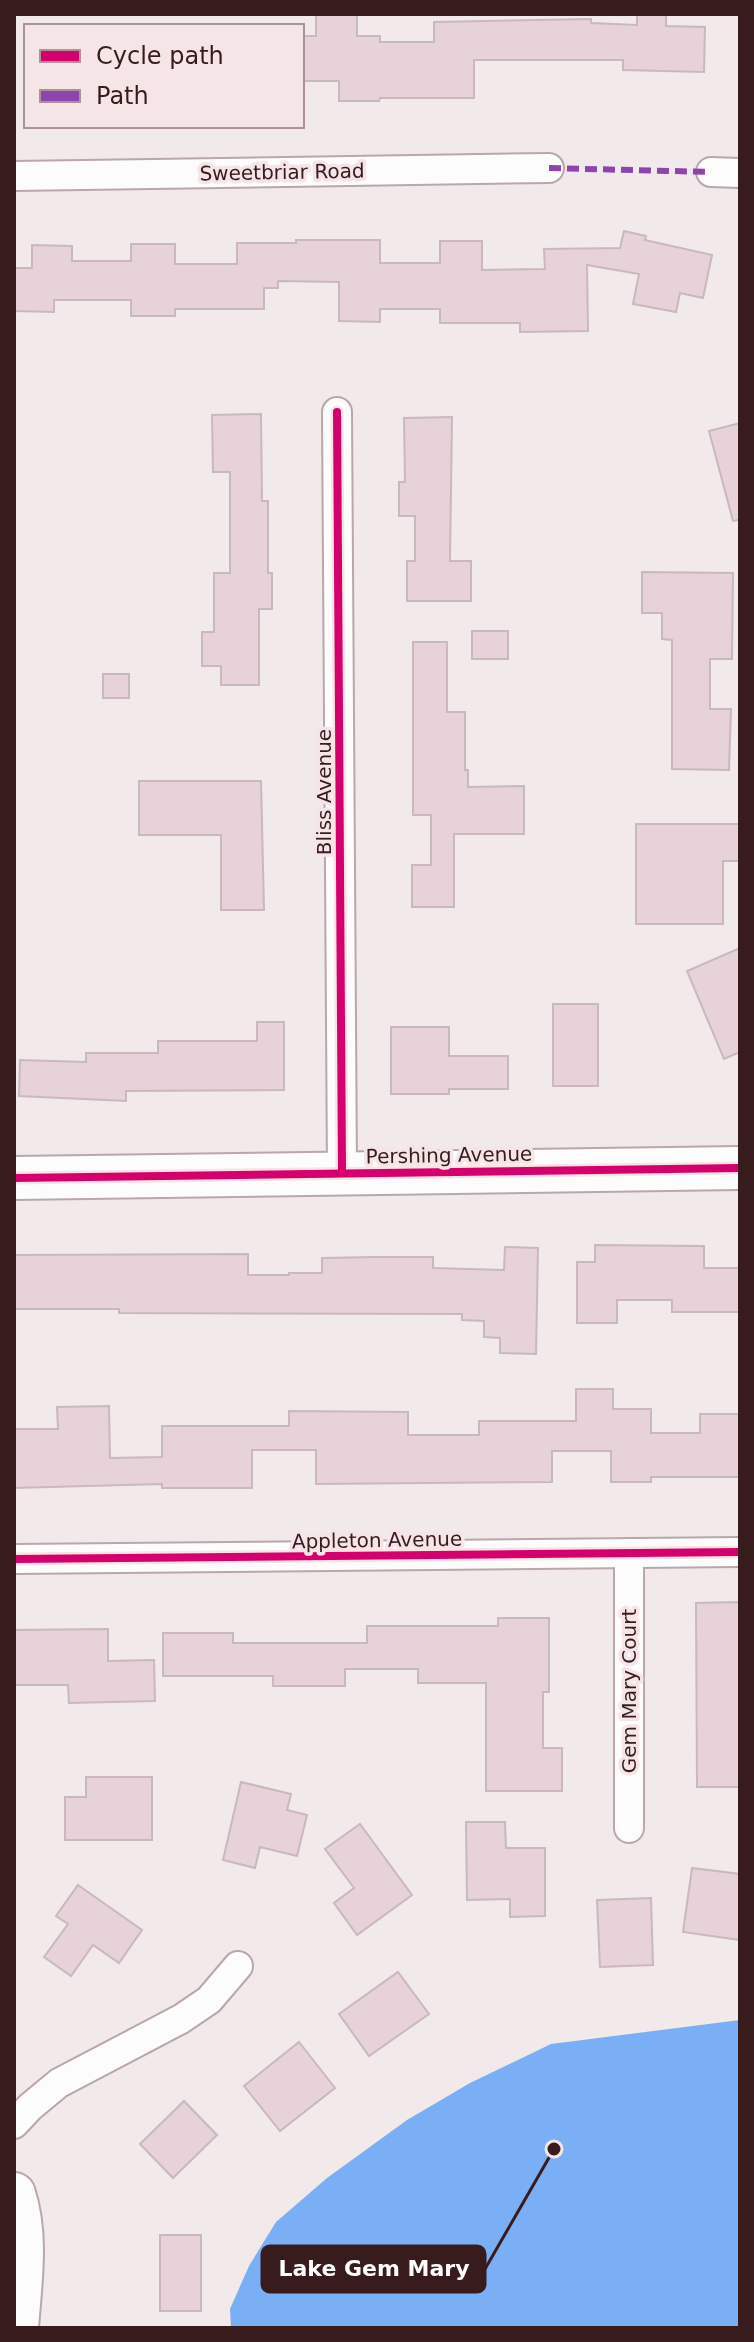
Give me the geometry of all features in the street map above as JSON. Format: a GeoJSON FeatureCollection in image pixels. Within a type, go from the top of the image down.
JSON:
{"type":"FeatureCollection","features":[{"type":"Feature","properties":{"kind":"street","name":"Sweetbriar Road"},"geometry":{"type":"LineString","coordinates":[[14,176],[549,168]]}},
{"type":"Feature","properties":{"kind":"street"},"geometry":{"type":"LineString","coordinates":[[711,172],[740,173]]}},
{"type":"Feature","properties":{"kind":"street","name":"Bliss Avenue"},"geometry":{"type":"LineString","coordinates":[[337,412],[342,1172]]}},
{"type":"Feature","properties":{"kind":"street","name":"Pershing Avenue"},"geometry":{"type":"LineString","coordinates":[[14,1178],[740,1168]]}},
{"type":"Feature","properties":{"kind":"street","name":"Appleton Avenue"},"geometry":{"type":"LineString","coordinates":[[14,1559],[740,1552]]}},
{"type":"Feature","properties":{"kind":"street","name":"Gem Mary Court"},"geometry":{"type":"LineString","coordinates":[[629,1553],[629,1828]]}},
{"type":"Feature","properties":{"kind":"street"},"geometry":{"type":"LineString","coordinates":[[14,2124],[59,2083],[181,2019],[209,2000],[238,1966]]}},
{"type":"Feature","properties":{"kind":"street"},"geometry":{"type":"LineString","coordinates":[[14,2194],[22,2244],[17,2328]]}},
{"type":"Feature","properties":{"kind":"water"},"geometry":{"type":"Polygon","coordinates":[[[740,2020],[740,2328],[231,2328],[230,2309],[249,2266],[276,2222],[327,2178],[407,2120],[470,2083],[551,2044],[740,2020]]]}},
{"type":"Feature","properties":{"kind":"building"},"geometry":{"type":"Polygon","coordinates":[[[316,14],[357,15],[357,36],[380,36],[380,42],[434,42],[434,22],[591,19],[591,23],[637,25],[637,14],[666,14],[666,26],[705,27],[704,72],[623,70],[623,60],[474,60],[474,98],[339,101],[339,81],[304,81],[304,36],[316,36],[316,14]]]}},
{"type":"Feature","properties":{"kind":"building"},"geometry":{"type":"Polygon","coordinates":[[[624,231],[646,236],[645,240],[712,255],[703,298],[680,293],[676,312],[633,304],[639,274],[587,265],[588,331],[520,332],[520,323],[440,323],[440,309],[380,309],[380,322],[339,321],[339,282],[278,281],[278,288],[264,288],[264,309],[175,309],[175,316],[131,316],[131,300],[54,300],[54,312],[14,311],[14,268],[32,268],[32,245],[72,246],[72,261],[131,261],[131,244],[175,244],[175,264],[237,264],[237,243],[380,240],[380,263],[440,263],[440,241],[482,241],[482,270],[545,269],[544,249],[620,248],[624,231]]]}},
{"type":"Feature","properties":{"kind":"building"},"geometry":{"type":"Polygon","coordinates":[[[261,414],[262,501],[268,501],[268,573],[272,573],[272,609],[259,609],[259,685],[221,685],[221,666],[202,666],[202,632],[214,632],[214,573],[230,573],[230,472],[213,472],[212,415],[261,414]]]}},
{"type":"Feature","properties":{"kind":"building"},"geometry":{"type":"Polygon","coordinates":[[[452,417],[450,561],[471,561],[471,601],[407,601],[407,561],[415,561],[415,516],[399,516],[399,482],[405,482],[404,418],[452,417]]]}},
{"type":"Feature","properties":{"kind":"building"},"geometry":{"type":"Polygon","coordinates":[[[740,423],[740,520],[733,521],[709,431],[740,423]]]}},
{"type":"Feature","properties":{"kind":"building"},"geometry":{"type":"Polygon","coordinates":[[[642,572],[733,573],[732,659],[710,659],[710,709],[731,709],[729,770],[672,769],[672,640],[662,639],[662,613],[642,613],[642,572]]]}},
{"type":"Feature","properties":{"kind":"building"},"geometry":{"type":"Polygon","coordinates":[[[472,631],[508,631],[508,659],[472,659],[472,631]]]}},
{"type":"Feature","properties":{"kind":"building"},"geometry":{"type":"Polygon","coordinates":[[[413,642],[447,642],[447,712],[465,712],[468,787],[524,786],[524,834],[454,834],[454,907],[412,907],[412,865],[431,865],[431,815],[413,815],[413,642]]]}},
{"type":"Feature","properties":{"kind":"building"},"geometry":{"type":"Polygon","coordinates":[[[103,674],[129,674],[129,698],[103,698],[103,674]]]}},
{"type":"Feature","properties":{"kind":"building"},"geometry":{"type":"Polygon","coordinates":[[[139,781],[261,781],[264,910],[221,910],[221,835],[139,835],[139,781]]]}},
{"type":"Feature","properties":{"kind":"building"},"geometry":{"type":"Polygon","coordinates":[[[636,824],[740,824],[740,861],[723,861],[723,924],[636,924],[636,824]]]}},
{"type":"Feature","properties":{"kind":"building"},"geometry":{"type":"Polygon","coordinates":[[[740,948],[740,1052],[724,1059],[687,971],[740,948]]]}},
{"type":"Feature","properties":{"kind":"building"},"geometry":{"type":"Polygon","coordinates":[[[553,1004],[598,1004],[598,1086],[553,1086],[553,1004]]]}},
{"type":"Feature","properties":{"kind":"building"},"geometry":{"type":"Polygon","coordinates":[[[257,1022],[284,1022],[284,1090],[126,1091],[126,1101],[19,1096],[20,1060],[86,1062],[86,1053],[158,1053],[158,1041],[257,1041],[257,1022]]]}},
{"type":"Feature","properties":{"kind":"building"},"geometry":{"type":"Polygon","coordinates":[[[391,1027],[449,1027],[449,1056],[508,1056],[508,1089],[449,1089],[449,1094],[391,1094],[391,1027]]]}},
{"type":"Feature","properties":{"kind":"building"},"geometry":{"type":"Polygon","coordinates":[[[595,1245],[704,1246],[704,1268],[740,1268],[740,1312],[672,1312],[672,1300],[617,1300],[617,1323],[577,1323],[577,1262],[595,1262],[595,1245]]]}},
{"type":"Feature","properties":{"kind":"building"},"geometry":{"type":"Polygon","coordinates":[[[505,1247],[538,1248],[536,1354],[500,1353],[500,1338],[484,1337],[484,1321],[462,1320],[462,1314],[119,1313],[119,1309],[14,1309],[14,1255],[248,1254],[248,1275],[289,1275],[322,1273],[322,1258],[433,1257],[433,1268],[504,1270],[505,1247]]]}},
{"type":"Feature","properties":{"kind":"building"},"geometry":{"type":"Polygon","coordinates":[[[576,1389],[613,1389],[613,1409],[651,1409],[651,1433],[700,1433],[700,1414],[740,1414],[740,1477],[651,1477],[651,1482],[611,1482],[611,1451],[552,1451],[552,1482],[316,1484],[316,1450],[252,1450],[252,1488],[162,1488],[162,1484],[14,1488],[14,1429],[58,1429],[57,1407],[109,1406],[110,1458],[162,1457],[162,1426],[289,1426],[289,1411],[408,1412],[408,1435],[479,1435],[479,1421],[576,1421],[576,1389]]]}},
{"type":"Feature","properties":{"kind":"building"},"geometry":{"type":"Polygon","coordinates":[[[740,1602],[740,1787],[697,1787],[696,1603],[740,1602]]]}},
{"type":"Feature","properties":{"kind":"building"},"geometry":{"type":"Polygon","coordinates":[[[498,1618],[549,1618],[549,1692],[543,1692],[543,1748],[562,1748],[562,1791],[486,1791],[486,1683],[418,1683],[418,1669],[345,1669],[345,1686],[273,1686],[273,1676],[163,1676],[163,1633],[233,1633],[233,1643],[367,1643],[367,1626],[498,1626],[498,1618]]]}},
{"type":"Feature","properties":{"kind":"building"},"geometry":{"type":"Polygon","coordinates":[[[108,1629],[108,1661],[154,1660],[155,1701],[69,1703],[68,1685],[14,1685],[14,1630],[108,1629]]]}},
{"type":"Feature","properties":{"kind":"building"},"geometry":{"type":"Polygon","coordinates":[[[86,1777],[152,1777],[152,1840],[65,1840],[65,1797],[86,1797],[86,1777]]]}},
{"type":"Feature","properties":{"kind":"building"},"geometry":{"type":"Polygon","coordinates":[[[241,1782],[291,1794],[287,1810],[307,1815],[297,1856],[260,1847],[255,1868],[223,1860],[241,1782]]]}},
{"type":"Feature","properties":{"kind":"building"},"geometry":{"type":"Polygon","coordinates":[[[466,1822],[505,1822],[506,1848],[545,1848],[545,1916],[510,1917],[510,1899],[467,1900],[466,1822]]]}},
{"type":"Feature","properties":{"kind":"building"},"geometry":{"type":"Polygon","coordinates":[[[360,1824],[412,1895],[357,1935],[334,1903],[354,1888],[325,1849],[360,1824]]]}},
{"type":"Feature","properties":{"kind":"building"},"geometry":{"type":"Polygon","coordinates":[[[692,1868],[740,1874],[740,1940],[683,1932],[692,1868]]]}},
{"type":"Feature","properties":{"kind":"building"},"geometry":{"type":"Polygon","coordinates":[[[78,1885],[142,1930],[119,1963],[93,1945],[71,1976],[44,1957],[68,1924],[56,1916],[78,1885]]]}},
{"type":"Feature","properties":{"kind":"building"},"geometry":{"type":"Polygon","coordinates":[[[651,1898],[653,1965],[600,1967],[597,1900],[651,1898]]]}},
{"type":"Feature","properties":{"kind":"building"},"geometry":{"type":"Polygon","coordinates":[[[398,1972],[429,2014],[369,2056],[339,2014],[398,1972]]]}},
{"type":"Feature","properties":{"kind":"building"},"geometry":{"type":"Polygon","coordinates":[[[299,2042],[335,2088],[280,2131],[244,2086],[299,2042]]]}},
{"type":"Feature","properties":{"kind":"building"},"geometry":{"type":"Polygon","coordinates":[[[184,2101],[217,2135],[173,2178],[140,2144],[184,2101]]]}},
{"type":"Feature","properties":{"kind":"building"},"geometry":{"type":"Polygon","coordinates":[[[160,2235],[201,2235],[201,2311],[160,2311],[160,2235]]]}},
{"type":"Feature","properties":{"kind":"marked path"},"geometry":{"type":"LineString","coordinates":[[549,168],[711,172]]}},
{"type":"Feature","properties":{"kind":"cycle path"},"geometry":{"type":"LineString","coordinates":[[337,412],[342,1172]]}},
{"type":"Feature","properties":{"kind":"cycle path"},"geometry":{"type":"LineString","coordinates":[[14,1178],[740,1168]]}},
{"type":"Feature","properties":{"kind":"cycle path"},"geometry":{"type":"LineString","coordinates":[[14,1559],[740,1552]]}},
{"type":"Feature","properties":{"kind":"place","name":"Lake Gem Mary"},"geometry":{"type":"Point","coordinates":[554,2149]}}]}
